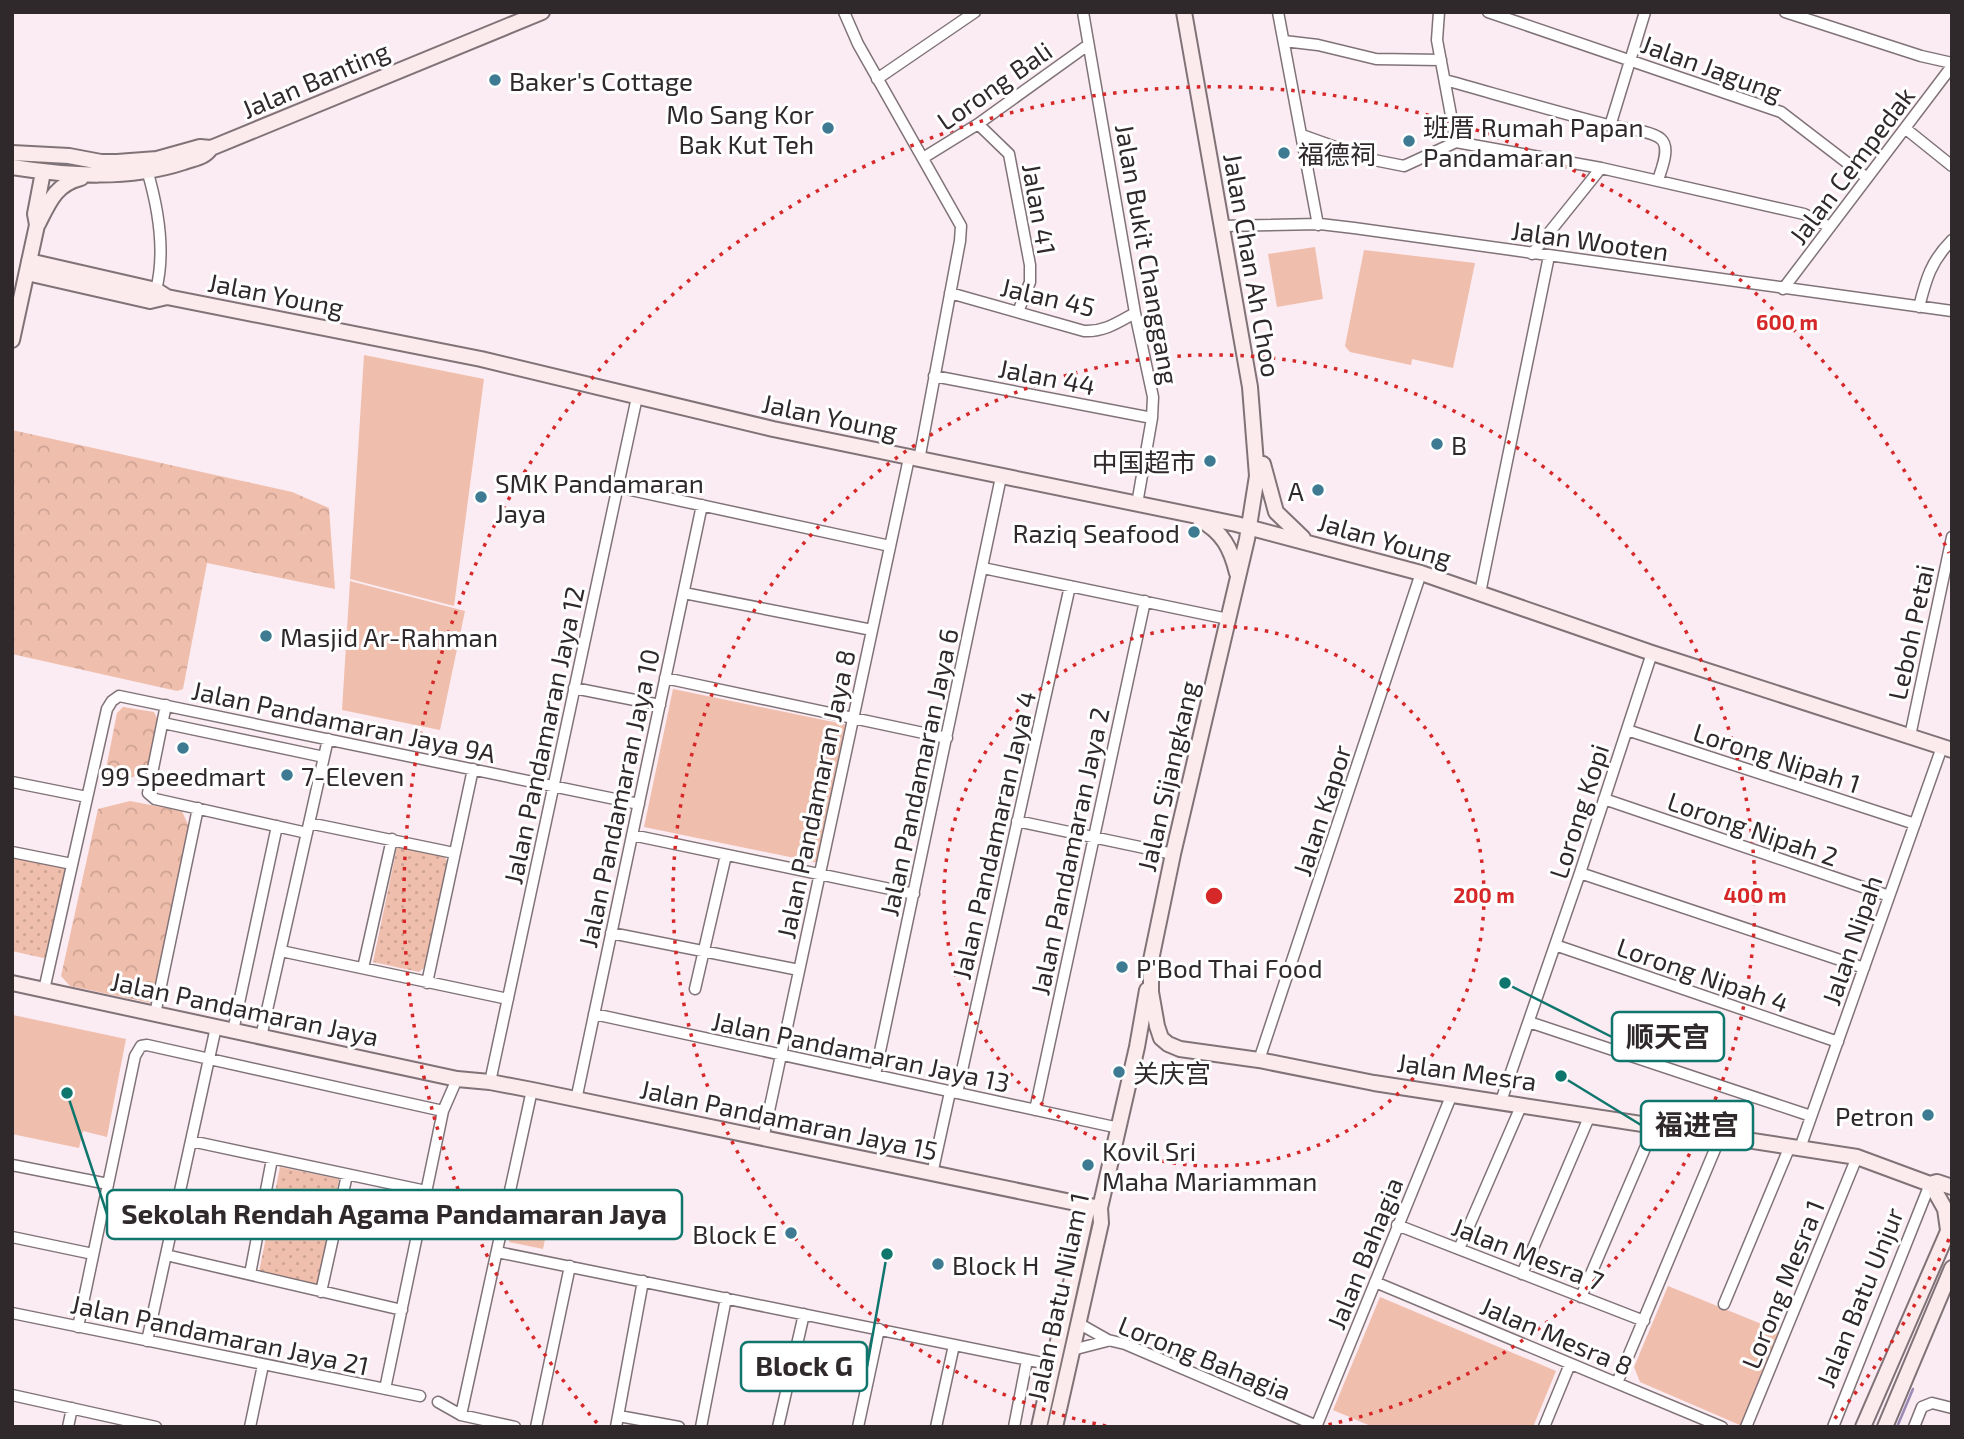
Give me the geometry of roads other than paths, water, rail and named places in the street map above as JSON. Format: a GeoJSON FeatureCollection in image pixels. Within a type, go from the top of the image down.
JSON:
{"type":"FeatureCollection","features":[{"type":"Feature","properties":{"kind":"main road","name":"Jalan Banting"},"geometry":{"type":"LineString","coordinates":[[100,171],[133,173],[172,166],[205,156],[211,148],[542,12]]}},
{"type":"Feature","properties":{"kind":"main road","name":"Jalan Chan Ah Choo"},"geometry":{"type":"LineString","coordinates":[[1184,12],[1250,387],[1257,476],[1249,527]]}},
{"type":"Feature","properties":{"kind":"main road"},"geometry":{"type":"LineString","coordinates":[[39,217],[52,195],[69,181],[200,147],[211,148]]}},
{"type":"Feature","properties":{"kind":"main road"},"geometry":{"type":"LineString","coordinates":[[13,161],[38,153],[100,171]]}},
{"type":"Feature","properties":{"kind":"main road"},"geometry":{"type":"LineString","coordinates":[[13,161],[47,171],[100,171]]}},
{"type":"Feature","properties":{"kind":"main road"},"geometry":{"type":"LineString","coordinates":[[13,161],[31,182],[39,217]]}},
{"type":"Feature","properties":{"kind":"main road"},"geometry":{"type":"LineString","coordinates":[[12,341],[47,171]]}},
{"type":"Feature","properties":{"kind":"main road","name":"Jalan Young"},"geometry":{"type":"LineString","coordinates":[[28,267],[150,301],[161,293],[481,359],[773,429],[1307,541],[1421,573],[1652,653],[1947,749]]}},
{"type":"Feature","properties":{"kind":"main road"},"geometry":{"type":"LineString","coordinates":[[1254,426],[1276,512],[1307,541]]}},
{"type":"Feature","properties":{"kind":"main road"},"geometry":{"type":"LineString","coordinates":[[1188,514],[1206,523],[1226,541],[1238,578]]}},
{"type":"Feature","properties":{"kind":"main road","name":"Jalan Sijangkang"},"geometry":{"type":"LineString","coordinates":[[1161,1038],[1153,1006],[1150,973],[1157,925],[1249,527]]}},
{"type":"Feature","properties":{"kind":"main road","name":"Jalan Batu Nilam 1"},"geometry":{"type":"LineString","coordinates":[[1039,1427],[1094,1207],[1119,1128],[1150,973]]}},
{"type":"Feature","properties":{"kind":"main road","name":"Jalan Pandamaran Jaya"},"geometry":{"type":"LineString","coordinates":[[12,983],[463,1080]]}},
{"type":"Feature","properties":{"kind":"main road","name":"Jalan Mesra"},"geometry":{"type":"LineString","coordinates":[[1161,1038],[1180,1049],[1259,1060],[1374,1083],[1857,1157],[1942,1185],[1952,1200]]}},
{"type":"Feature","properties":{"kind":"main road","name":"Jalan Pandamaran Jaya 15"},"geometry":{"type":"LineString","coordinates":[[463,1080],[532,1090],[1094,1207]]}},
{"type":"Feature","properties":{"kind":"main road"},"geometry":{"type":"LineString","coordinates":[[1942,1185],[1950,1226]]}},
{"type":"Feature","properties":{"kind":"main road","name":"Jalan Batu Nilam 1"},"geometry":{"type":"LineString","coordinates":[[1055,1427],[1101,1223],[1094,1207]]}},
{"type":"Feature","properties":{"kind":"main road","name":"Jalan Batu Unjur"},"geometry":{"type":"LineString","coordinates":[[1863,1427],[1950,1226]]}},
{"type":"Feature","properties":{"kind":"main road"},"geometry":{"type":"LineString","coordinates":[[1885,1427],[1951,1270],[1947,1260],[1952,1247]]}},
{"type":"Feature","properties":{"kind":"street","name":"Jalan Pandamaran Jaya 8"},"geometry":{"type":"LineString","coordinates":[[763,1139],[890,546],[934,376],[960,241],[961,226],[877,79],[844,12]]}},
{"type":"Feature","properties":{"kind":"street"},"geometry":{"type":"LineString","coordinates":[[877,79],[975,12]]}},
{"type":"Feature","properties":{"kind":"street","name":"Jalan Bukit Changgang"},"geometry":{"type":"LineString","coordinates":[[1083,12],[1135,313],[1153,397],[1153,418],[1137,504]]}},
{"type":"Feature","properties":{"kind":"street"},"geometry":{"type":"LineString","coordinates":[[1278,12],[1318,225]]}},
{"type":"Feature","properties":{"kind":"street"},"geometry":{"type":"LineString","coordinates":[[1439,12],[1437,40],[1456,142]]}},
{"type":"Feature","properties":{"kind":"street","name":"Jalan Jagung"},"geometry":{"type":"LineString","coordinates":[[1488,12],[1781,112],[1867,178]]}},
{"type":"Feature","properties":{"kind":"street"},"geometry":{"type":"LineString","coordinates":[[1610,126],[1645,12]]}},
{"type":"Feature","properties":{"kind":"street"},"geometry":{"type":"LineString","coordinates":[[1785,12],[1952,65]]}},
{"type":"Feature","properties":{"kind":"street"},"geometry":{"type":"LineString","coordinates":[[1284,41],[1318,44],[1376,59],[1441,60]]}},
{"type":"Feature","properties":{"kind":"street","name":"Lorong Bali"},"geometry":{"type":"LineString","coordinates":[[923,158],[978,124],[1088,45]]}},
{"type":"Feature","properties":{"kind":"street","name":"Jalan Cempedak"},"geometry":{"type":"LineString","coordinates":[[1783,289],[1952,65]]}},
{"type":"Feature","properties":{"kind":"street"},"geometry":{"type":"LineString","coordinates":[[1445,80],[1661,139],[1664,144],[1664,157],[1658,180]]}},
{"type":"Feature","properties":{"kind":"street","name":"Jalan 41"},"geometry":{"type":"LineString","coordinates":[[978,124],[1009,154],[1030,265],[1030,282],[1018,312]]}},
{"type":"Feature","properties":{"kind":"street"},"geometry":{"type":"LineString","coordinates":[[1906,129],[1952,166]]}},
{"type":"Feature","properties":{"kind":"street"},"geometry":{"type":"LineString","coordinates":[[1302,135],[1369,159],[1404,166],[1456,142],[1658,180],[1804,214],[1830,227]]}},
{"type":"Feature","properties":{"kind":"street"},"geometry":{"type":"LineString","coordinates":[[1532,254],[1601,169]]}},
{"type":"Feature","properties":{"kind":"street"},"geometry":{"type":"LineString","coordinates":[[147,170],[156,199],[161,293]]}},
{"type":"Feature","properties":{"kind":"street","name":"Jalan Wooten"},"geometry":{"type":"LineString","coordinates":[[1221,226],[1318,225],[1952,311]]}},
{"type":"Feature","properties":{"kind":"street"},"geometry":{"type":"LineString","coordinates":[[1919,307],[1928,272],[1941,250],[1952,240]]}},
{"type":"Feature","properties":{"kind":"street","name":"Jalan Young"},"geometry":{"type":"LineString","coordinates":[[1480,593],[1549,256]]}},
{"type":"Feature","properties":{"kind":"street","name":"Jalan 45"},"geometry":{"type":"LineString","coordinates":[[950,293],[1084,331],[1097,332],[1135,313]]}},
{"type":"Feature","properties":{"kind":"street","name":"Jalan 44"},"geometry":{"type":"LineString","coordinates":[[934,376],[1153,418]]}},
{"type":"Feature","properties":{"kind":"street","name":"Jalan Pandamaran Jaya 12"},"geometry":{"type":"LineString","coordinates":[[490,1082],[637,397]]}},
{"type":"Feature","properties":{"kind":"street","name":"Jalan Pandamaran Jaya 6"},"geometry":{"type":"LineString","coordinates":[[875,1075],[1002,477]]}},
{"type":"Feature","properties":{"kind":"street"},"geometry":{"type":"LineString","coordinates":[[617,487],[890,546]]}},
{"type":"Feature","properties":{"kind":"street","name":"Jalan Pandamaran Jaya 10"},"geometry":{"type":"LineString","coordinates":[[576,1100],[702,505]]}},
{"type":"Feature","properties":{"kind":"street","name":"Leboh Petai"},"geometry":{"type":"LineString","coordinates":[[1910,736],[1952,537]]}},
{"type":"Feature","properties":{"kind":"street"},"geometry":{"type":"LineString","coordinates":[[983,568],[1228,619]]}},
{"type":"Feature","properties":{"kind":"street","name":"Jalan Kapor"},"geometry":{"type":"LineString","coordinates":[[1259,1060],[1421,573]]}},
{"type":"Feature","properties":{"kind":"street","name":"Jalan Pandamaran Jaya 4"},"geometry":{"type":"LineString","coordinates":[[932,1174],[954,1092],[1070,586]]}},
{"type":"Feature","properties":{"kind":"street"},"geometry":{"type":"LineString","coordinates":[[684,593],[872,630]]}},
{"type":"Feature","properties":{"kind":"street","name":"Jalan Pandamaran Jaya 2"},"geometry":{"type":"LineString","coordinates":[[1035,1110],[1145,601]]}},
{"type":"Feature","properties":{"kind":"street","name":"Lorong Kopi"},"geometry":{"type":"LineString","coordinates":[[1501,1101],[1652,653]]}},
{"type":"Feature","properties":{"kind":"street"},"geometry":{"type":"LineString","coordinates":[[665,678],[947,738]]}},
{"type":"Feature","properties":{"kind":"street"},"geometry":{"type":"LineString","coordinates":[[574,688],[660,705]]}},
{"type":"Feature","properties":{"kind":"street","name":"Jalan Pandamaran Jaya 9A"},"geometry":{"type":"LineString","coordinates":[[87,797],[107,709],[112,701],[124,696],[639,804]]}},
{"type":"Feature","properties":{"kind":"street"},"geometry":{"type":"LineString","coordinates":[[166,705],[148,793],[155,799],[277,826],[392,839],[454,852]]}},
{"type":"Feature","properties":{"kind":"street"},"geometry":{"type":"LineString","coordinates":[[163,723],[324,757]]}},
{"type":"Feature","properties":{"kind":"street","name":"Lorong Nipah 1"},"geometry":{"type":"LineString","coordinates":[[1627,730],[1915,824]]}},
{"type":"Feature","properties":{"kind":"street"},"geometry":{"type":"LineString","coordinates":[[261,1037],[328,739]]}},
{"type":"Feature","properties":{"kind":"street","name":"Jalan Nipah"},"geometry":{"type":"LineString","coordinates":[[1724,1304],[1811,1116],[1915,824],[1947,749]]}},
{"type":"Feature","properties":{"kind":"street"},"geometry":{"type":"LineString","coordinates":[[427,983],[473,769]]}},
{"type":"Feature","properties":{"kind":"street"},"geometry":{"type":"LineString","coordinates":[[12,782],[87,797],[44,990]]}},
{"type":"Feature","properties":{"kind":"street","name":"Lorong Nipah 2"},"geometry":{"type":"LineString","coordinates":[[1604,799],[1889,896]]}},
{"type":"Feature","properties":{"kind":"street"},"geometry":{"type":"LineString","coordinates":[[155,1014],[198,808]]}},
{"type":"Feature","properties":{"kind":"street"},"geometry":{"type":"LineString","coordinates":[[1017,821],[1173,853]]}},
{"type":"Feature","properties":{"kind":"street"},"geometry":{"type":"LineString","coordinates":[[233,1031],[277,826]]}},
{"type":"Feature","properties":{"kind":"street"},"geometry":{"type":"LineString","coordinates":[[632,835],[914,894]]}},
{"type":"Feature","properties":{"kind":"street"},"geometry":{"type":"LineString","coordinates":[[363,968],[392,839]]}},
{"type":"Feature","properties":{"kind":"street"},"geometry":{"type":"LineString","coordinates":[[12,852],[72,864]]}},
{"type":"Feature","properties":{"kind":"street"},"geometry":{"type":"LineString","coordinates":[[695,989],[726,855]]}},
{"type":"Feature","properties":{"kind":"street"},"geometry":{"type":"LineString","coordinates":[[1580,873],[1864,968]]}},
{"type":"Feature","properties":{"kind":"street"},"geometry":{"type":"LineString","coordinates":[[611,933],[799,971]]}},
{"type":"Feature","properties":{"kind":"street","name":"Lorong Nipah 4"},"geometry":{"type":"LineString","coordinates":[[1555,946],[1838,1042]]}},
{"type":"Feature","properties":{"kind":"street"},"geometry":{"type":"LineString","coordinates":[[281,951],[508,999]]}},
{"type":"Feature","properties":{"kind":"street","name":"Jalan Pandamaran Jaya 13"},"geometry":{"type":"LineString","coordinates":[[594,1014],[1119,1128]]}},
{"type":"Feature","properties":{"kind":"street"},"geometry":{"type":"LineString","coordinates":[[1529,1022],[1811,1116]]}},
{"type":"Feature","properties":{"kind":"street"},"geometry":{"type":"LineString","coordinates":[[147,1341],[216,1027]]}},
{"type":"Feature","properties":{"kind":"street"},"geometry":{"type":"LineString","coordinates":[[78,1326],[135,1056],[141,1046],[147,1045],[443,1111]]}},
{"type":"Feature","properties":{"kind":"street"},"geometry":{"type":"LineString","coordinates":[[385,1389],[443,1111],[463,1080]]}},
{"type":"Feature","properties":{"kind":"street"},"geometry":{"type":"LineString","coordinates":[[461,1415],[532,1090]]}},
{"type":"Feature","properties":{"kind":"street","name":"Jalan Bahagia"},"geometry":{"type":"LineString","coordinates":[[1317,1426],[1452,1094]]}},
{"type":"Feature","properties":{"kind":"street"},"geometry":{"type":"LineString","coordinates":[[1459,1249],[1522,1104]]}},
{"type":"Feature","properties":{"kind":"street"},"geometry":{"type":"LineString","coordinates":[[1522,1273],[1590,1115]]}},
{"type":"Feature","properties":{"kind":"street"},"geometry":{"type":"LineString","coordinates":[[1581,1297],[1656,1125]]}},
{"type":"Feature","properties":{"kind":"street"},"geometry":{"type":"LineString","coordinates":[[1617,1383],[1721,1135]]}},
{"type":"Feature","properties":{"kind":"street"},"geometry":{"type":"LineString","coordinates":[[191,1141],[426,1191]]}},
{"type":"Feature","properties":{"kind":"street","name":"Lorong Mesra 1"},"geometry":{"type":"LineString","coordinates":[[1746,1427],[1857,1157]]}},
{"type":"Feature","properties":{"kind":"street"},"geometry":{"type":"LineString","coordinates":[[250,1274],[272,1160]]}},
{"type":"Feature","properties":{"kind":"street"},"geometry":{"type":"LineString","coordinates":[[12,1165],[108,1184]]}},
{"type":"Feature","properties":{"kind":"street"},"geometry":{"type":"LineString","coordinates":[[321,1292],[347,1175]]}},
{"type":"Feature","properties":{"kind":"street","name":"Jalan Batu Unjur"},"geometry":{"type":"LineString","coordinates":[[1833,1427],[1942,1185]]}},
{"type":"Feature","properties":{"kind":"street","name":"Jalan Mesra 7"},"geometry":{"type":"LineString","coordinates":[[1397,1225],[1644,1321]]}},
{"type":"Feature","properties":{"kind":"street"},"geometry":{"type":"LineString","coordinates":[[12,1237],[93,1254]]}},
{"type":"Feature","properties":{"kind":"street"},"geometry":{"type":"LineString","coordinates":[[497,1252],[1053,1365]]}},
{"type":"Feature","properties":{"kind":"street"},"geometry":{"type":"LineString","coordinates":[[166,1255],[402,1310]]}},
{"type":"Feature","properties":{"kind":"street"},"geometry":{"type":"LineString","coordinates":[[536,1427],[570,1266]]}},
{"type":"Feature","properties":{"kind":"street"},"geometry":{"type":"LineString","coordinates":[[616,1427],[643,1281]]}},
{"type":"Feature","properties":{"kind":"street","name":"Jalan Mesra 8"},"geometry":{"type":"LineString","coordinates":[[1375,1282],[1722,1427]]}},
{"type":"Feature","properties":{"kind":"street"},"geometry":{"type":"LineString","coordinates":[[701,1427],[726,1298]]}},
{"type":"Feature","properties":{"kind":"street","name":"Jalan Pandamaran Jaya 21"},"geometry":{"type":"LineString","coordinates":[[12,1313],[420,1396]]}},
{"type":"Feature","properties":{"kind":"street"},"geometry":{"type":"LineString","coordinates":[[778,1427],[804,1314]]}},
{"type":"Feature","properties":{"kind":"street","name":"Lorong Bahagia"},"geometry":{"type":"LineString","coordinates":[[1078,1323],[1108,1340],[1125,1344],[1317,1426]]}},
{"type":"Feature","properties":{"kind":"street"},"geometry":{"type":"LineString","coordinates":[[858,1427],[878,1329]]}},
{"type":"Feature","properties":{"kind":"street"},"geometry":{"type":"LineString","coordinates":[[1072,1350],[1108,1340]]}},
{"type":"Feature","properties":{"kind":"street"},"geometry":{"type":"LineString","coordinates":[[936,1427],[954,1345]]}},
{"type":"Feature","properties":{"kind":"street"},"geometry":{"type":"LineString","coordinates":[[1014,1427],[1027,1360]]}},
{"type":"Feature","properties":{"kind":"street"},"geometry":{"type":"LineString","coordinates":[[1544,1427],[1570,1364]]}},
{"type":"Feature","properties":{"kind":"street"},"geometry":{"type":"LineString","coordinates":[[250,1427],[263,1365]]}},
{"type":"Feature","properties":{"kind":"street"},"geometry":{"type":"LineString","coordinates":[[12,1395],[156,1427]]}},
{"type":"Feature","properties":{"kind":"street"},"geometry":{"type":"LineString","coordinates":[[438,1402],[461,1415],[515,1427]]}},
{"type":"Feature","properties":{"kind":"street"},"geometry":{"type":"LineString","coordinates":[[1914,1427],[1922,1407],[1932,1403],[1952,1408]]}},
{"type":"Feature","properties":{"kind":"street"},"geometry":{"type":"LineString","coordinates":[[68,1427],[72,1408]]}},
{"type":"Feature","properties":{"kind":"street"},"geometry":{"type":"LineString","coordinates":[[619,1416],[679,1427]]}},
{"type":"Feature","properties":{"kind":"waterway"},"geometry":{"type":"LineString","coordinates":[[1897,1427],[1913,1389]]}},
{"type":"Feature","properties":{"kind":"place","name":"Baker's Cottage"},"geometry":{"type":"Point","coordinates":[495,80]}},
{"type":"Feature","properties":{"kind":"place","name":"Mo Sang Kor Bak Kut Teh"},"geometry":{"type":"Point","coordinates":[828,128]}},
{"type":"Feature","properties":{"kind":"place","name":"班厝 Rumah Papan Pandamaran"},"geometry":{"type":"Point","coordinates":[1409,141]}},
{"type":"Feature","properties":{"kind":"place","name":"福德祠"},"geometry":{"type":"Point","coordinates":[1284,153]}},
{"type":"Feature","properties":{"kind":"place","name":"B"},"geometry":{"type":"Point","coordinates":[1437,444]}},
{"type":"Feature","properties":{"kind":"place","name":"中国超市"},"geometry":{"type":"Point","coordinates":[1210,461]}},
{"type":"Feature","properties":{"kind":"place","name":"A"},"geometry":{"type":"Point","coordinates":[1318,490]}},
{"type":"Feature","properties":{"kind":"place","name":"SMK Pandamaran Jaya"},"geometry":{"type":"Point","coordinates":[481,497]}},
{"type":"Feature","properties":{"kind":"place","name":"Raziq Seafood"},"geometry":{"type":"Point","coordinates":[1194,532]}},
{"type":"Feature","properties":{"kind":"place","name":"Masjid Ar-Rahman"},"geometry":{"type":"Point","coordinates":[266,636]}},
{"type":"Feature","properties":{"kind":"place","name":"99 Speedmart"},"geometry":{"type":"Point","coordinates":[183,748]}},
{"type":"Feature","properties":{"kind":"place","name":"7-Eleven"},"geometry":{"type":"Point","coordinates":[287,775]}},
{"type":"Feature","properties":{"kind":"place","name":"P'Bod Thai Food"},"geometry":{"type":"Point","coordinates":[1122,967]}},
{"type":"Feature","properties":{"kind":"place","name":"顺天宫"},"geometry":{"type":"Point","coordinates":[1505,983]}},
{"type":"Feature","properties":{"kind":"place","name":"关庆宫"},"geometry":{"type":"Point","coordinates":[1119,1072]}},
{"type":"Feature","properties":{"kind":"place","name":"福进宫"},"geometry":{"type":"Point","coordinates":[1561,1076]}},
{"type":"Feature","properties":{"kind":"place","name":"Sekolah Rendah Agama Pandamaran Jaya"},"geometry":{"type":"Point","coordinates":[67,1093]}},
{"type":"Feature","properties":{"kind":"place","name":"Petron"},"geometry":{"type":"Point","coordinates":[1928,1115]}},
{"type":"Feature","properties":{"kind":"place","name":"Kovil Sri Maha Mariamman"},"geometry":{"type":"Point","coordinates":[1088,1165]}},
{"type":"Feature","properties":{"kind":"place","name":"Block E"},"geometry":{"type":"Point","coordinates":[791,1233]}},
{"type":"Feature","properties":{"kind":"place","name":"Block G"},"geometry":{"type":"Point","coordinates":[887,1254]}},
{"type":"Feature","properties":{"kind":"place","name":"Block H"},"geometry":{"type":"Point","coordinates":[938,1264]}}]}
